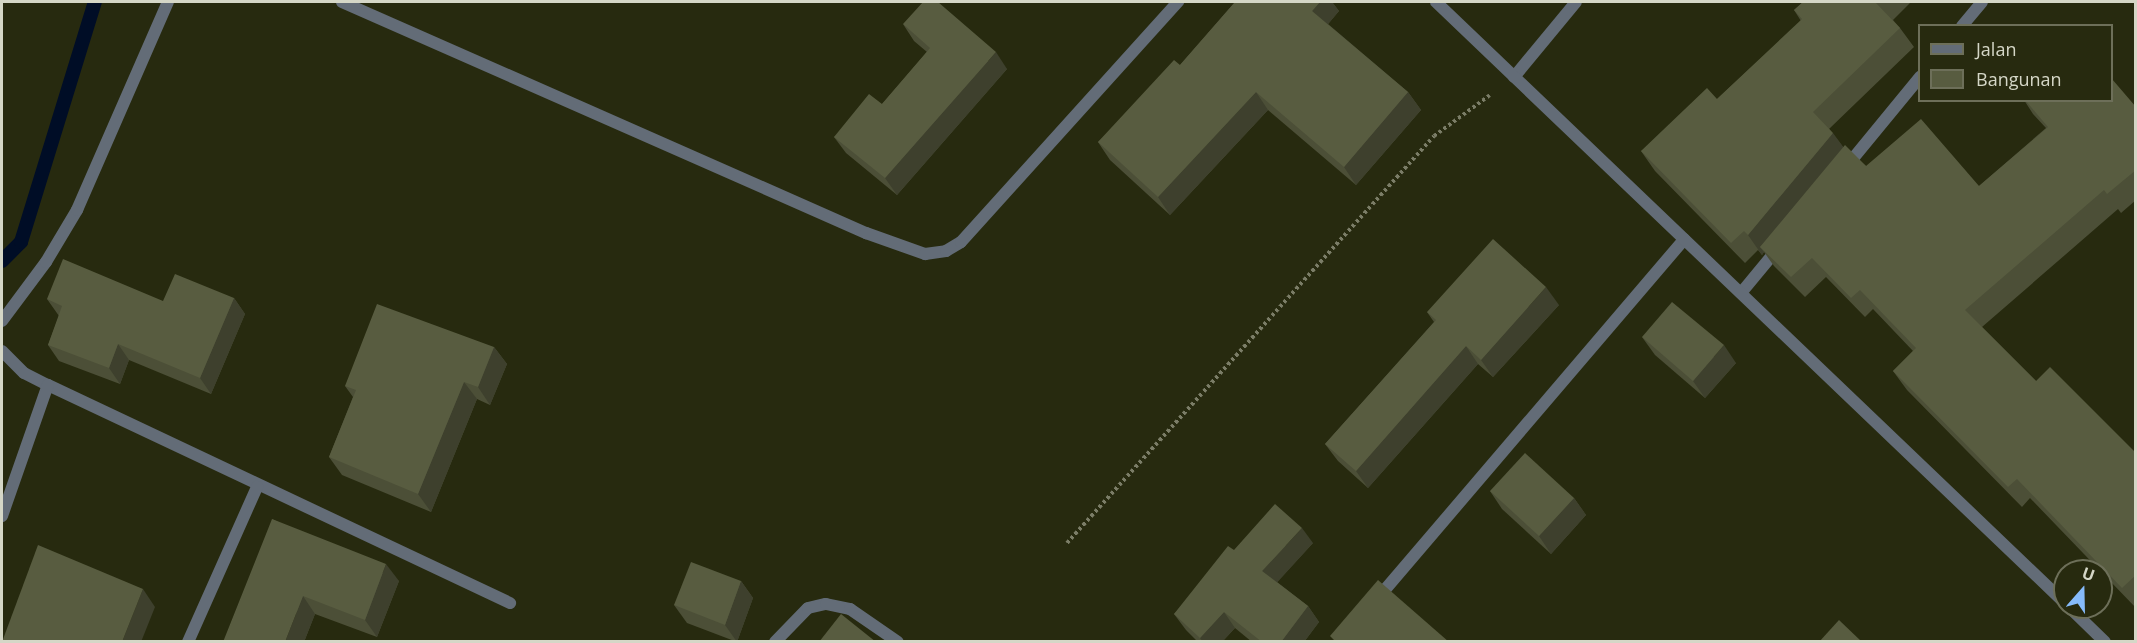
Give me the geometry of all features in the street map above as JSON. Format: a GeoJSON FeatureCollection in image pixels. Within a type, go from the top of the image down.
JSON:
{"type":"FeatureCollection","features":[{"type":"Feature","properties":{"kind":"street"},"geometry":{"type":"LineString","coordinates":[[2,317],[46,262],[77,210],[168,2]]}},
{"type":"Feature","properties":{"kind":"street"},"geometry":{"type":"LineString","coordinates":[[342,2],[903,249],[925,254],[946,251],[961,242],[1178,2]]}},
{"type":"Feature","properties":{"kind":"street"},"geometry":{"type":"LineString","coordinates":[[1436,2],[2053,592]]}},
{"type":"Feature","properties":{"kind":"street"},"geometry":{"type":"LineString","coordinates":[[1514,77],[1576,2]]}},
{"type":"Feature","properties":{"kind":"street"},"geometry":{"type":"LineString","coordinates":[[1964,24],[1982,2]]}},
{"type":"Feature","properties":{"kind":"street"},"geometry":{"type":"LineString","coordinates":[[1838,176],[1918,80]]}},
{"type":"Feature","properties":{"kind":"street"},"geometry":{"type":"LineString","coordinates":[[1371,606],[1684,238]]}},
{"type":"Feature","properties":{"kind":"street"},"geometry":{"type":"LineString","coordinates":[[1741,293],[1786,239]]}},
{"type":"Feature","properties":{"kind":"street"},"geometry":{"type":"LineString","coordinates":[[2,351],[24,373],[48,385],[257,487],[510,603]]}},
{"type":"Feature","properties":{"kind":"street"},"geometry":{"type":"LineString","coordinates":[[2,516],[48,385]]}},
{"type":"Feature","properties":{"kind":"street"},"geometry":{"type":"LineString","coordinates":[[188,642],[257,487]]}},
{"type":"Feature","properties":{"kind":"street"},"geometry":{"type":"LineString","coordinates":[[775,642],[808,608],[826,604],[850,609],[898,642]]}},
{"type":"Feature","properties":{"kind":"street"},"geometry":{"type":"LineString","coordinates":[[2081,619],[2105,642]]}},
{"type":"Feature","properties":{"kind":"path"},"geometry":{"type":"LineString","coordinates":[[1067,543],[1434,136],[1514,77]]}},
{"type":"Feature","properties":{"kind":"building"},"geometry":{"type":"Polygon","coordinates":[[[923,2],[938,2],[996,52],[885,178],[834,137],[869,94],[882,104],[930,48],[903,24],[923,2]]]}},
{"type":"Feature","properties":{"kind":"building"},"geometry":{"type":"Polygon","coordinates":[[[1235,2],[1320,2],[1312,11],[1408,92],[1344,167],[1256,92],[1158,197],[1098,142],[1174,60],[1180,65],[1235,2]]]}},
{"type":"Feature","properties":{"kind":"building"},"geometry":{"type":"Polygon","coordinates":[[[1803,2],[1877,2],[1900,28],[1813,112],[1833,133],[1748,235],[1744,231],[1731,243],[1641,151],[1707,88],[1717,99],[1802,19],[1794,10],[1803,2]]]}},
{"type":"Feature","properties":{"kind":"building"},"geometry":{"type":"Polygon","coordinates":[[[2113,80],[2136,107],[2136,170],[2107,194],[2104,190],[1965,310],[2036,381],[2050,367],[2136,451],[2136,575],[2122,588],[2113,579],[2113,559],[2094,559],[2017,479],[2008,487],[1893,371],[1916,348],[1860,290],[1851,298],[1812,258],[1791,277],[1760,247],[1845,145],[1866,166],[1921,119],[1979,186],[2048,127],[2027,102],[2113,102],[2113,80]]]}},
{"type":"Feature","properties":{"kind":"building"},"geometry":{"type":"Polygon","coordinates":[[[1493,239],[1546,287],[1481,360],[1466,346],[1356,471],[1325,444],[1436,320],[1427,312],[1493,239]]]}},
{"type":"Feature","properties":{"kind":"building"},"geometry":{"type":"Polygon","coordinates":[[[63,259],[163,301],[175,274],[234,298],[200,378],[118,344],[109,368],[48,345],[62,306],[47,299],[63,259]]]}},
{"type":"Feature","properties":{"kind":"building"},"geometry":{"type":"Polygon","coordinates":[[[1672,302],[1724,345],[1693,381],[1642,337],[1672,302]]]}},
{"type":"Feature","properties":{"kind":"building"},"geometry":{"type":"Polygon","coordinates":[[[377,304],[494,347],[478,387],[464,382],[418,494],[329,457],[356,390],[345,386],[377,304]]]}},
{"type":"Feature","properties":{"kind":"building"},"geometry":{"type":"Polygon","coordinates":[[[1525,453],[1574,498],[1539,536],[1490,491],[1525,453]]]}},
{"type":"Feature","properties":{"kind":"building"},"geometry":{"type":"Polygon","coordinates":[[[1275,504],[1302,528],[1262,571],[1308,606],[1281,642],[1262,642],[1224,612],[1200,638],[1174,614],[1228,546],[1234,550],[1275,504]]]}},
{"type":"Feature","properties":{"kind":"building"},"geometry":{"type":"Polygon","coordinates":[[[272,519],[386,564],[365,620],[303,596],[285,642],[223,642],[272,519]]]}},
{"type":"Feature","properties":{"kind":"building"},"geometry":{"type":"Polygon","coordinates":[[[38,545],[143,589],[122,642],[2,642],[38,545]]]}},
{"type":"Feature","properties":{"kind":"building"},"geometry":{"type":"Polygon","coordinates":[[[691,562],[741,581],[725,625],[674,605],[691,562]]]}},
{"type":"Feature","properties":{"kind":"building"},"geometry":{"type":"Polygon","coordinates":[[[1378,580],[1449,642],[1336,642],[1330,636],[1378,580]]]}},
{"type":"Feature","properties":{"kind":"building"},"geometry":{"type":"Polygon","coordinates":[[[841,614],[876,642],[819,642],[841,614]]]}},
{"type":"Feature","properties":{"kind":"building"},"geometry":{"type":"Polygon","coordinates":[[[1839,620],[1862,642],[1819,642],[1839,620]]]}},
{"type":"Feature","properties":{"kind":"waterway"},"geometry":{"type":"LineString","coordinates":[[2,261],[21,242],[95,2]]}}]}
